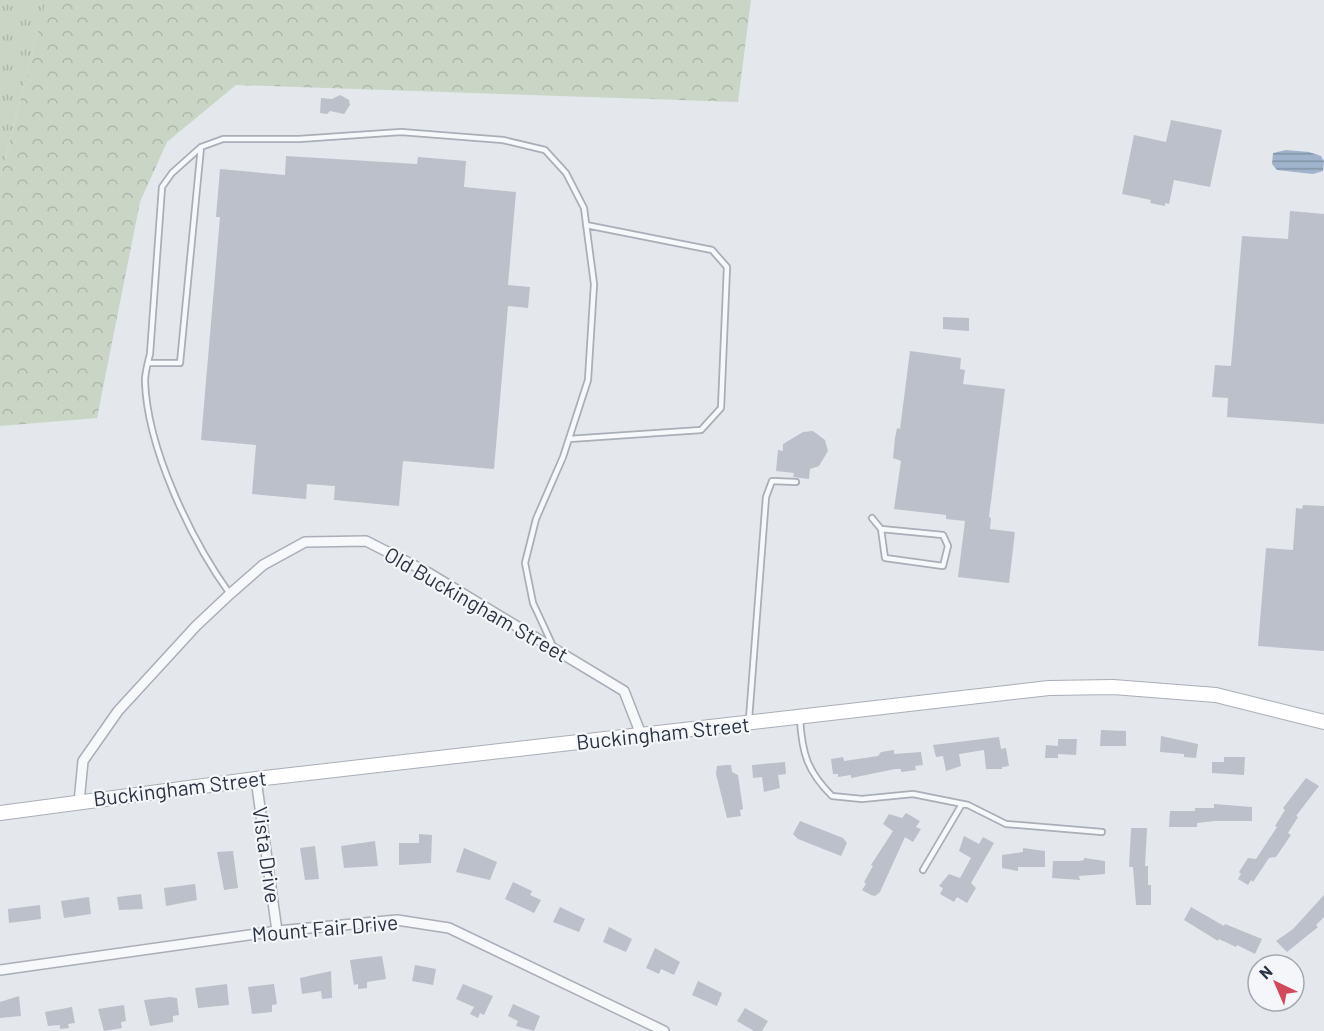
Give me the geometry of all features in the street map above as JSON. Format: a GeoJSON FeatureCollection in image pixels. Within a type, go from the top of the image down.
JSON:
{"type":"FeatureCollection","features":[{"type":"Feature","properties":{"kind":"main road","name":"Buckingham Street"},"geometry":{"type":"LineString","coordinates":[[0,813],[498,750],[642,737],[1049,688],[1113,687],[1216,695],[1324,722]]}},
{"type":"Feature","properties":{"kind":"street","name":"Old Buckingham Street"},"geometry":{"type":"LineString","coordinates":[[79,802],[83,761],[118,711],[196,626],[230,594],[263,565],[305,542],[366,541],[428,572],[624,691],[642,737]]}},
{"type":"Feature","properties":{"kind":"street","name":"Vista Drive"},"geometry":{"type":"LineString","coordinates":[[256,779],[277,931]]}},
{"type":"Feature","properties":{"kind":"street","name":"Mount Fair Drive"},"geometry":{"type":"LineString","coordinates":[[0,970],[277,931],[397,920],[449,928],[664,1031]]}},
{"type":"Feature","properties":{"kind":"street"},"geometry":{"type":"LineString","coordinates":[[641,1031],[648,1022]]}},
{"type":"Feature","properties":{"kind":"lane"},"geometry":{"type":"LineString","coordinates":[[230,594],[208,564],[187,524],[164,463],[150,415],[145,379],[162,187],[172,173],[201,147],[223,139],[299,139],[401,132],[503,140],[545,150],[566,174],[584,208],[594,284],[588,380],[569,439],[536,519],[525,563],[533,603],[554,649]]}},
{"type":"Feature","properties":{"kind":"lane"},"geometry":{"type":"LineString","coordinates":[[148,363],[180,363],[201,147]]}},
{"type":"Feature","properties":{"kind":"lane"},"geometry":{"type":"LineString","coordinates":[[569,439],[701,430],[721,408],[727,267],[712,250],[586,225]]}},
{"type":"Feature","properties":{"kind":"lane"},"geometry":{"type":"LineString","coordinates":[[748,725],[766,497],[772,481],[796,482]]}},
{"type":"Feature","properties":{"kind":"lane"},"geometry":{"type":"LineString","coordinates":[[872,518],[881,529],[885,558],[943,566],[948,546],[943,535],[881,529]]}},
{"type":"Feature","properties":{"kind":"lane"},"geometry":{"type":"LineString","coordinates":[[800,719],[801,745],[813,778],[832,796],[862,799],[912,794],[962,804],[1006,824],[1102,832]]}},
{"type":"Feature","properties":{"kind":"lane"},"geometry":{"type":"LineString","coordinates":[[923,870],[962,804]]}},
{"type":"Feature","properties":{"kind":"green space"},"geometry":{"type":"Polygon","coordinates":[[[0,0],[751,0],[738,102],[236,85],[167,142],[140,202],[97,418],[0,426],[0,178],[39,27],[0,0]]]}},
{"type":"Feature","properties":{"kind":"green space"},"geometry":{"type":"Polygon","coordinates":[[[0,0],[46,0],[0,178],[0,0]]]}},
{"type":"Feature","properties":{"kind":"water"},"geometry":{"type":"Polygon","coordinates":[[[1286,150],[1309,152],[1321,156],[1324,161],[1323,171],[1313,174],[1277,170],[1272,164],[1273,153],[1286,150]]]}},
{"type":"Feature","properties":{"kind":"building"},"geometry":{"type":"Polygon","coordinates":[[[340,95],[349,100],[350,105],[344,114],[330,111],[327,114],[320,113],[321,98],[332,99],[340,95]]]}},
{"type":"Feature","properties":{"kind":"building"},"geometry":{"type":"Polygon","coordinates":[[[1171,120],[1222,130],[1210,187],[1174,180],[1169,204],[1165,203],[1165,206],[1150,203],[1151,200],[1122,194],[1134,135],[1166,142],[1171,120]]]}},
{"type":"Feature","properties":{"kind":"building"},"geometry":{"type":"Polygon","coordinates":[[[286,156],[417,164],[418,157],[466,161],[464,187],[516,192],[508,285],[530,287],[528,308],[508,306],[494,469],[403,461],[399,506],[334,500],[335,486],[307,484],[306,499],[252,494],[256,445],[201,440],[220,217],[216,217],[220,169],[285,175],[286,156]]]}},
{"type":"Feature","properties":{"kind":"building"},"geometry":{"type":"Polygon","coordinates":[[[1290,211],[1324,214],[1324,424],[1227,417],[1228,398],[1212,397],[1215,365],[1231,366],[1242,236],[1288,239],[1290,211]]]}},
{"type":"Feature","properties":{"kind":"building"},"geometry":{"type":"Polygon","coordinates":[[[943,317],[969,318],[969,331],[943,329],[943,317]]]}},
{"type":"Feature","properties":{"kind":"building"},"geometry":{"type":"Polygon","coordinates":[[[910,351],[961,358],[960,369],[965,370],[963,384],[1005,389],[989,517],[991,518],[990,529],[1015,532],[1009,583],[958,577],[965,521],[946,519],[946,515],[894,509],[901,461],[893,458],[895,438],[897,428],[900,429],[910,351]]]}},
{"type":"Feature","properties":{"kind":"building"},"geometry":{"type":"Polygon","coordinates":[[[813,431],[825,440],[828,451],[819,466],[810,469],[809,479],[793,477],[794,473],[776,471],[778,450],[783,451],[783,444],[803,432],[813,431]]]}},
{"type":"Feature","properties":{"kind":"building"},"geometry":{"type":"Polygon","coordinates":[[[1303,505],[1324,506],[1324,651],[1258,646],[1266,548],[1293,550],[1296,508],[1302,509],[1303,505]]]}},
{"type":"Feature","properties":{"kind":"building"},"geometry":{"type":"Polygon","coordinates":[[[1101,730],[1126,731],[1126,746],[1100,746],[1101,730]]]}},
{"type":"Feature","properties":{"kind":"building"},"geometry":{"type":"Polygon","coordinates":[[[1161,736],[1198,744],[1196,758],[1184,757],[1184,754],[1160,752],[1161,736]]]}},
{"type":"Feature","properties":{"kind":"building"},"geometry":{"type":"Polygon","coordinates":[[[999,737],[1001,749],[1006,748],[1009,766],[1002,767],[1002,769],[986,769],[984,750],[959,754],[961,766],[946,771],[943,756],[936,757],[933,745],[999,737]]]}},
{"type":"Feature","properties":{"kind":"building"},"geometry":{"type":"Polygon","coordinates":[[[1058,739],[1077,739],[1076,755],[1058,754],[1058,758],[1045,758],[1046,745],[1058,746],[1058,739]]]}},
{"type":"Feature","properties":{"kind":"building"},"geometry":{"type":"Polygon","coordinates":[[[894,750],[894,754],[921,752],[923,765],[915,766],[916,770],[901,772],[901,769],[895,769],[851,778],[851,775],[838,777],[838,774],[833,774],[831,759],[843,757],[844,761],[878,756],[881,752],[894,750]]]}},
{"type":"Feature","properties":{"kind":"building"},"geometry":{"type":"Polygon","coordinates":[[[1224,757],[1245,757],[1244,775],[1212,773],[1212,762],[1224,762],[1224,757]]]}},
{"type":"Feature","properties":{"kind":"building"},"geometry":{"type":"Polygon","coordinates":[[[785,762],[786,774],[778,775],[780,788],[764,792],[762,777],[753,778],[752,765],[785,762]]]}},
{"type":"Feature","properties":{"kind":"building"},"geometry":{"type":"Polygon","coordinates":[[[731,765],[732,772],[738,775],[743,809],[740,810],[741,816],[727,818],[716,774],[717,766],[731,765]]]}},
{"type":"Feature","properties":{"kind":"building"},"geometry":{"type":"Polygon","coordinates":[[[1306,778],[1319,786],[1296,816],[1298,817],[1288,833],[1291,835],[1276,857],[1269,858],[1253,882],[1251,880],[1248,885],[1238,879],[1241,874],[1239,872],[1248,858],[1256,859],[1277,827],[1275,826],[1285,810],[1283,808],[1306,778]]]}},
{"type":"Feature","properties":{"kind":"building"},"geometry":{"type":"Polygon","coordinates":[[[1214,804],[1252,807],[1252,821],[1215,821],[1197,823],[1197,827],[1169,827],[1170,811],[1214,808],[1214,804]]]}},
{"type":"Feature","properties":{"kind":"building"},"geometry":{"type":"Polygon","coordinates":[[[906,813],[920,821],[916,827],[921,829],[913,842],[905,837],[880,892],[875,896],[871,895],[862,890],[866,884],[864,882],[873,866],[871,865],[893,831],[883,824],[889,814],[902,818],[906,813]]]}},
{"type":"Feature","properties":{"kind":"building"},"geometry":{"type":"Polygon","coordinates":[[[800,821],[843,838],[847,843],[841,856],[798,839],[793,834],[800,821]]]}},
{"type":"Feature","properties":{"kind":"building"},"geometry":{"type":"Polygon","coordinates":[[[1131,828],[1147,828],[1145,866],[1148,866],[1148,885],[1151,885],[1151,905],[1136,905],[1133,867],[1129,867],[1131,828]]]}},
{"type":"Feature","properties":{"kind":"building"},"geometry":{"type":"Polygon","coordinates":[[[419,834],[432,835],[431,863],[399,865],[399,843],[419,843],[419,834]]]}},
{"type":"Feature","properties":{"kind":"building"},"geometry":{"type":"Polygon","coordinates":[[[964,836],[979,844],[983,837],[994,843],[971,883],[976,888],[967,903],[957,897],[954,902],[940,894],[943,888],[939,886],[949,874],[960,878],[971,858],[959,851],[964,836]]]}},
{"type":"Feature","properties":{"kind":"building"},"geometry":{"type":"Polygon","coordinates":[[[375,841],[378,866],[344,868],[341,846],[375,841]]]}},
{"type":"Feature","properties":{"kind":"building"},"geometry":{"type":"Polygon","coordinates":[[[315,846],[319,879],[305,880],[300,848],[315,846]]]}},
{"type":"Feature","properties":{"kind":"building"},"geometry":{"type":"Polygon","coordinates":[[[464,848],[497,862],[490,880],[456,872],[464,848]]]}},
{"type":"Feature","properties":{"kind":"building"},"geometry":{"type":"Polygon","coordinates":[[[1023,848],[1045,851],[1045,867],[1018,867],[1018,871],[1002,868],[1002,855],[1023,852],[1023,848]]]}},
{"type":"Feature","properties":{"kind":"building"},"geometry":{"type":"Polygon","coordinates":[[[233,851],[238,888],[224,890],[217,852],[233,851]]]}},
{"type":"Feature","properties":{"kind":"building"},"geometry":{"type":"Polygon","coordinates":[[[1084,858],[1105,861],[1105,874],[1079,876],[1080,880],[1052,878],[1053,861],[1079,861],[1084,858]]]}},
{"type":"Feature","properties":{"kind":"building"},"geometry":{"type":"Polygon","coordinates":[[[513,882],[532,891],[530,895],[541,900],[534,913],[505,899],[513,882]]]}},
{"type":"Feature","properties":{"kind":"building"},"geometry":{"type":"Polygon","coordinates":[[[195,884],[197,900],[166,906],[164,888],[195,884]]]}},
{"type":"Feature","properties":{"kind":"building"},"geometry":{"type":"Polygon","coordinates":[[[141,894],[143,909],[119,910],[117,897],[141,894]]]}},
{"type":"Feature","properties":{"kind":"building"},"geometry":{"type":"Polygon","coordinates":[[[1324,895],[1324,917],[1316,925],[1318,927],[1287,952],[1276,941],[1293,929],[1324,895]]]}},
{"type":"Feature","properties":{"kind":"building"},"geometry":{"type":"Polygon","coordinates":[[[89,897],[91,914],[64,918],[61,901],[89,897]]]}},
{"type":"Feature","properties":{"kind":"building"},"geometry":{"type":"Polygon","coordinates":[[[40,905],[41,919],[9,923],[8,909],[40,905]]]}},
{"type":"Feature","properties":{"kind":"building"},"geometry":{"type":"Polygon","coordinates":[[[560,907],[585,919],[579,932],[553,922],[560,907]]]}},
{"type":"Feature","properties":{"kind":"building"},"geometry":{"type":"Polygon","coordinates":[[[1191,907],[1224,926],[1225,924],[1262,939],[1255,953],[1253,953],[1237,945],[1236,947],[1219,939],[1218,941],[1184,920],[1191,907]]]}},
{"type":"Feature","properties":{"kind":"building"},"geometry":{"type":"Polygon","coordinates":[[[609,927],[632,939],[626,952],[603,942],[609,927]]]}},
{"type":"Feature","properties":{"kind":"building"},"geometry":{"type":"Polygon","coordinates":[[[655,948],[680,962],[674,975],[661,969],[659,974],[646,968],[655,948]]]}},
{"type":"Feature","properties":{"kind":"building"},"geometry":{"type":"Polygon","coordinates":[[[382,956],[386,979],[367,982],[367,988],[358,989],[358,984],[354,985],[350,960],[382,956]]]}},
{"type":"Feature","properties":{"kind":"building"},"geometry":{"type":"Polygon","coordinates":[[[415,965],[436,969],[433,985],[412,981],[415,965]]]}},
{"type":"Feature","properties":{"kind":"building"},"geometry":{"type":"Polygon","coordinates":[[[331,971],[332,998],[322,999],[321,991],[302,994],[300,978],[331,971]]]}},
{"type":"Feature","properties":{"kind":"building"},"geometry":{"type":"Polygon","coordinates":[[[698,981],[722,993],[717,1006],[692,995],[698,981]]]}},
{"type":"Feature","properties":{"kind":"building"},"geometry":{"type":"Polygon","coordinates":[[[227,984],[229,1005],[198,1008],[195,988],[227,984]]]}},
{"type":"Feature","properties":{"kind":"building"},"geometry":{"type":"Polygon","coordinates":[[[274,984],[277,1004],[272,1005],[272,1012],[252,1014],[248,987],[274,984]]]}},
{"type":"Feature","properties":{"kind":"building"},"geometry":{"type":"Polygon","coordinates":[[[463,984],[493,996],[484,1015],[480,1013],[478,1018],[470,1014],[474,1007],[456,999],[463,984]]]}},
{"type":"Feature","properties":{"kind":"building"},"geometry":{"type":"Polygon","coordinates":[[[19,996],[21,1016],[0,1018],[0,1002],[19,996]]]}},
{"type":"Feature","properties":{"kind":"building"},"geometry":{"type":"Polygon","coordinates":[[[177,998],[179,1015],[173,1016],[173,1022],[150,1026],[144,1000],[177,998]]]}},
{"type":"Feature","properties":{"kind":"building"},"geometry":{"type":"Polygon","coordinates":[[[513,1004],[540,1016],[534,1031],[516,1026],[518,1021],[508,1016],[513,1004]]]}},
{"type":"Feature","properties":{"kind":"building"},"geometry":{"type":"Polygon","coordinates":[[[124,1005],[126,1021],[121,1022],[122,1028],[104,1031],[98,1009],[124,1005]]]}},
{"type":"Feature","properties":{"kind":"building"},"geometry":{"type":"Polygon","coordinates":[[[72,1007],[75,1023],[68,1024],[69,1028],[60,1029],[60,1025],[48,1026],[45,1012],[72,1007]]]}},
{"type":"Feature","properties":{"kind":"building"},"geometry":{"type":"Polygon","coordinates":[[[745,1008],[768,1021],[762,1031],[754,1031],[737,1021],[745,1008]]]}}]}
